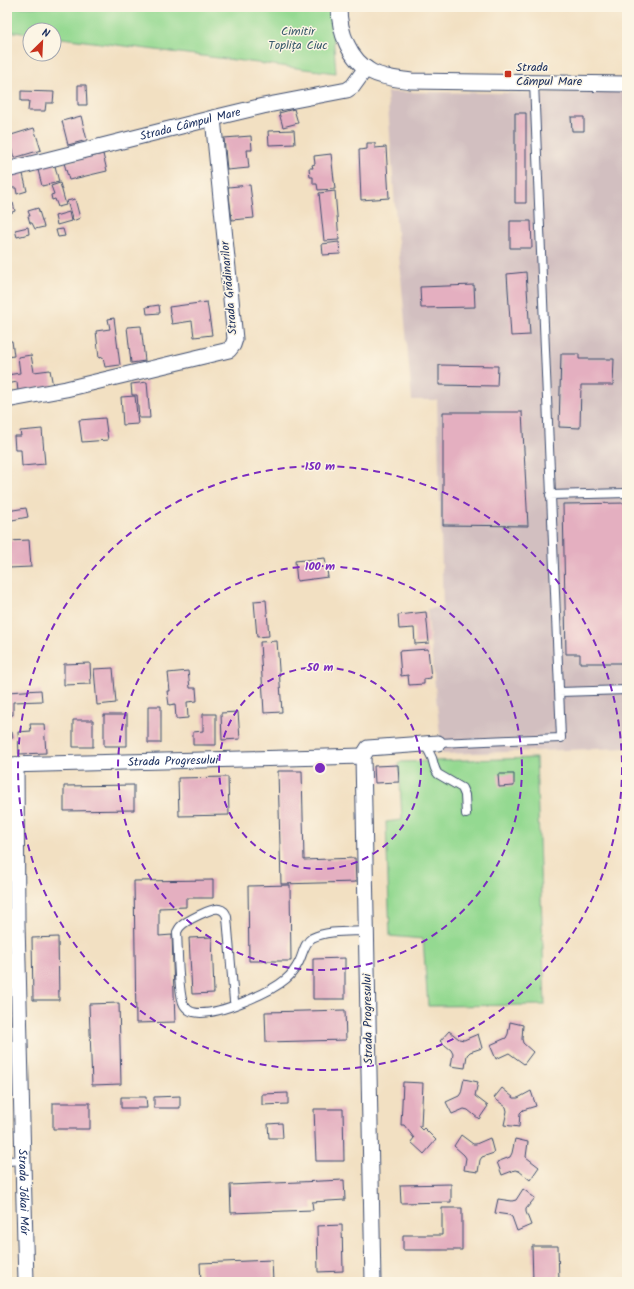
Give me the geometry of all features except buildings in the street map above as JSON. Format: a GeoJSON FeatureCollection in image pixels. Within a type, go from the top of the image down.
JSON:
{"type":"FeatureCollection","features":[{"type":"Feature","properties":{"kind":"street"},"geometry":{"type":"LineString","coordinates":[[339,7],[341,27],[345,39],[353,53],[366,68],[380,75],[411,81],[627,84]]}},
{"type":"Feature","properties":{"kind":"street","name":"Strada Câmpul Mare"},"geometry":{"type":"LineString","coordinates":[[7,170],[263,106],[347,90],[366,68]]}},
{"type":"Feature","properties":{"kind":"street","name":"Strada Grădinarilor"},"geometry":{"type":"LineString","coordinates":[[7,400],[66,389],[229,350],[233,345],[235,339],[213,118]]}},
{"type":"Feature","properties":{"kind":"street","name":"Strada Progresului"},"geometry":{"type":"LineString","coordinates":[[373,1282],[363,756],[368,748],[431,743]]}},
{"type":"Feature","properties":{"kind":"street","name":"Strada Progresului"},"geometry":{"type":"LineString","coordinates":[[11,765],[363,756]]}},
{"type":"Feature","properties":{"kind":"street","name":"Strada Jókai Mór"},"geometry":{"type":"LineString","coordinates":[[11,765],[17,922],[26,1282]]}},
{"type":"Feature","properties":{"kind":"lane"},"geometry":{"type":"LineString","coordinates":[[466,814],[464,791],[458,785],[438,774],[433,767],[431,743],[561,738],[534,82]]}},
{"type":"Feature","properties":{"kind":"lane"},"geometry":{"type":"LineString","coordinates":[[550,495],[627,494]]}},
{"type":"Feature","properties":{"kind":"lane"},"geometry":{"type":"LineString","coordinates":[[559,692],[627,690]]}},
{"type":"Feature","properties":{"kind":"lane"},"geometry":{"type":"LineString","coordinates":[[236,1004],[234,1001],[227,918],[225,911],[219,908],[213,908],[179,927],[177,932],[181,998],[187,1008],[196,1013],[215,1012],[236,1004],[274,988],[287,979],[294,970],[306,943],[312,938],[328,933],[366,930]]}},
{"type":"Feature","properties":{"kind":"lane"},"geometry":{"type":"LineString","coordinates":[[7,1161],[23,1160]]}},
{"type":"Feature","properties":{"kind":"shaded area"},"geometry":{"type":"Polygon","coordinates":[[[627,91],[627,748],[442,754],[427,609],[443,607],[437,400],[412,400],[396,221],[387,92],[534,93],[627,91]]]}},
{"type":"Feature","properties":{"kind":"green space","name":"Cimitir Toplița Ciuc"},"geometry":{"type":"Polygon","coordinates":[[[7,7],[331,7],[336,73],[62,38],[62,22],[22,22],[22,33],[7,31],[7,7]]]}},
{"type":"Feature","properties":{"kind":"green space"},"geometry":{"type":"Polygon","coordinates":[[[536,758],[545,1005],[428,1006],[423,939],[390,936],[386,822],[402,820],[399,762],[536,758]]]}},
{"type":"Feature","properties":{"kind":"place","name":"Strada Câmpul Mare"},"geometry":{"type":"Point","coordinates":[508,74]}}]}
